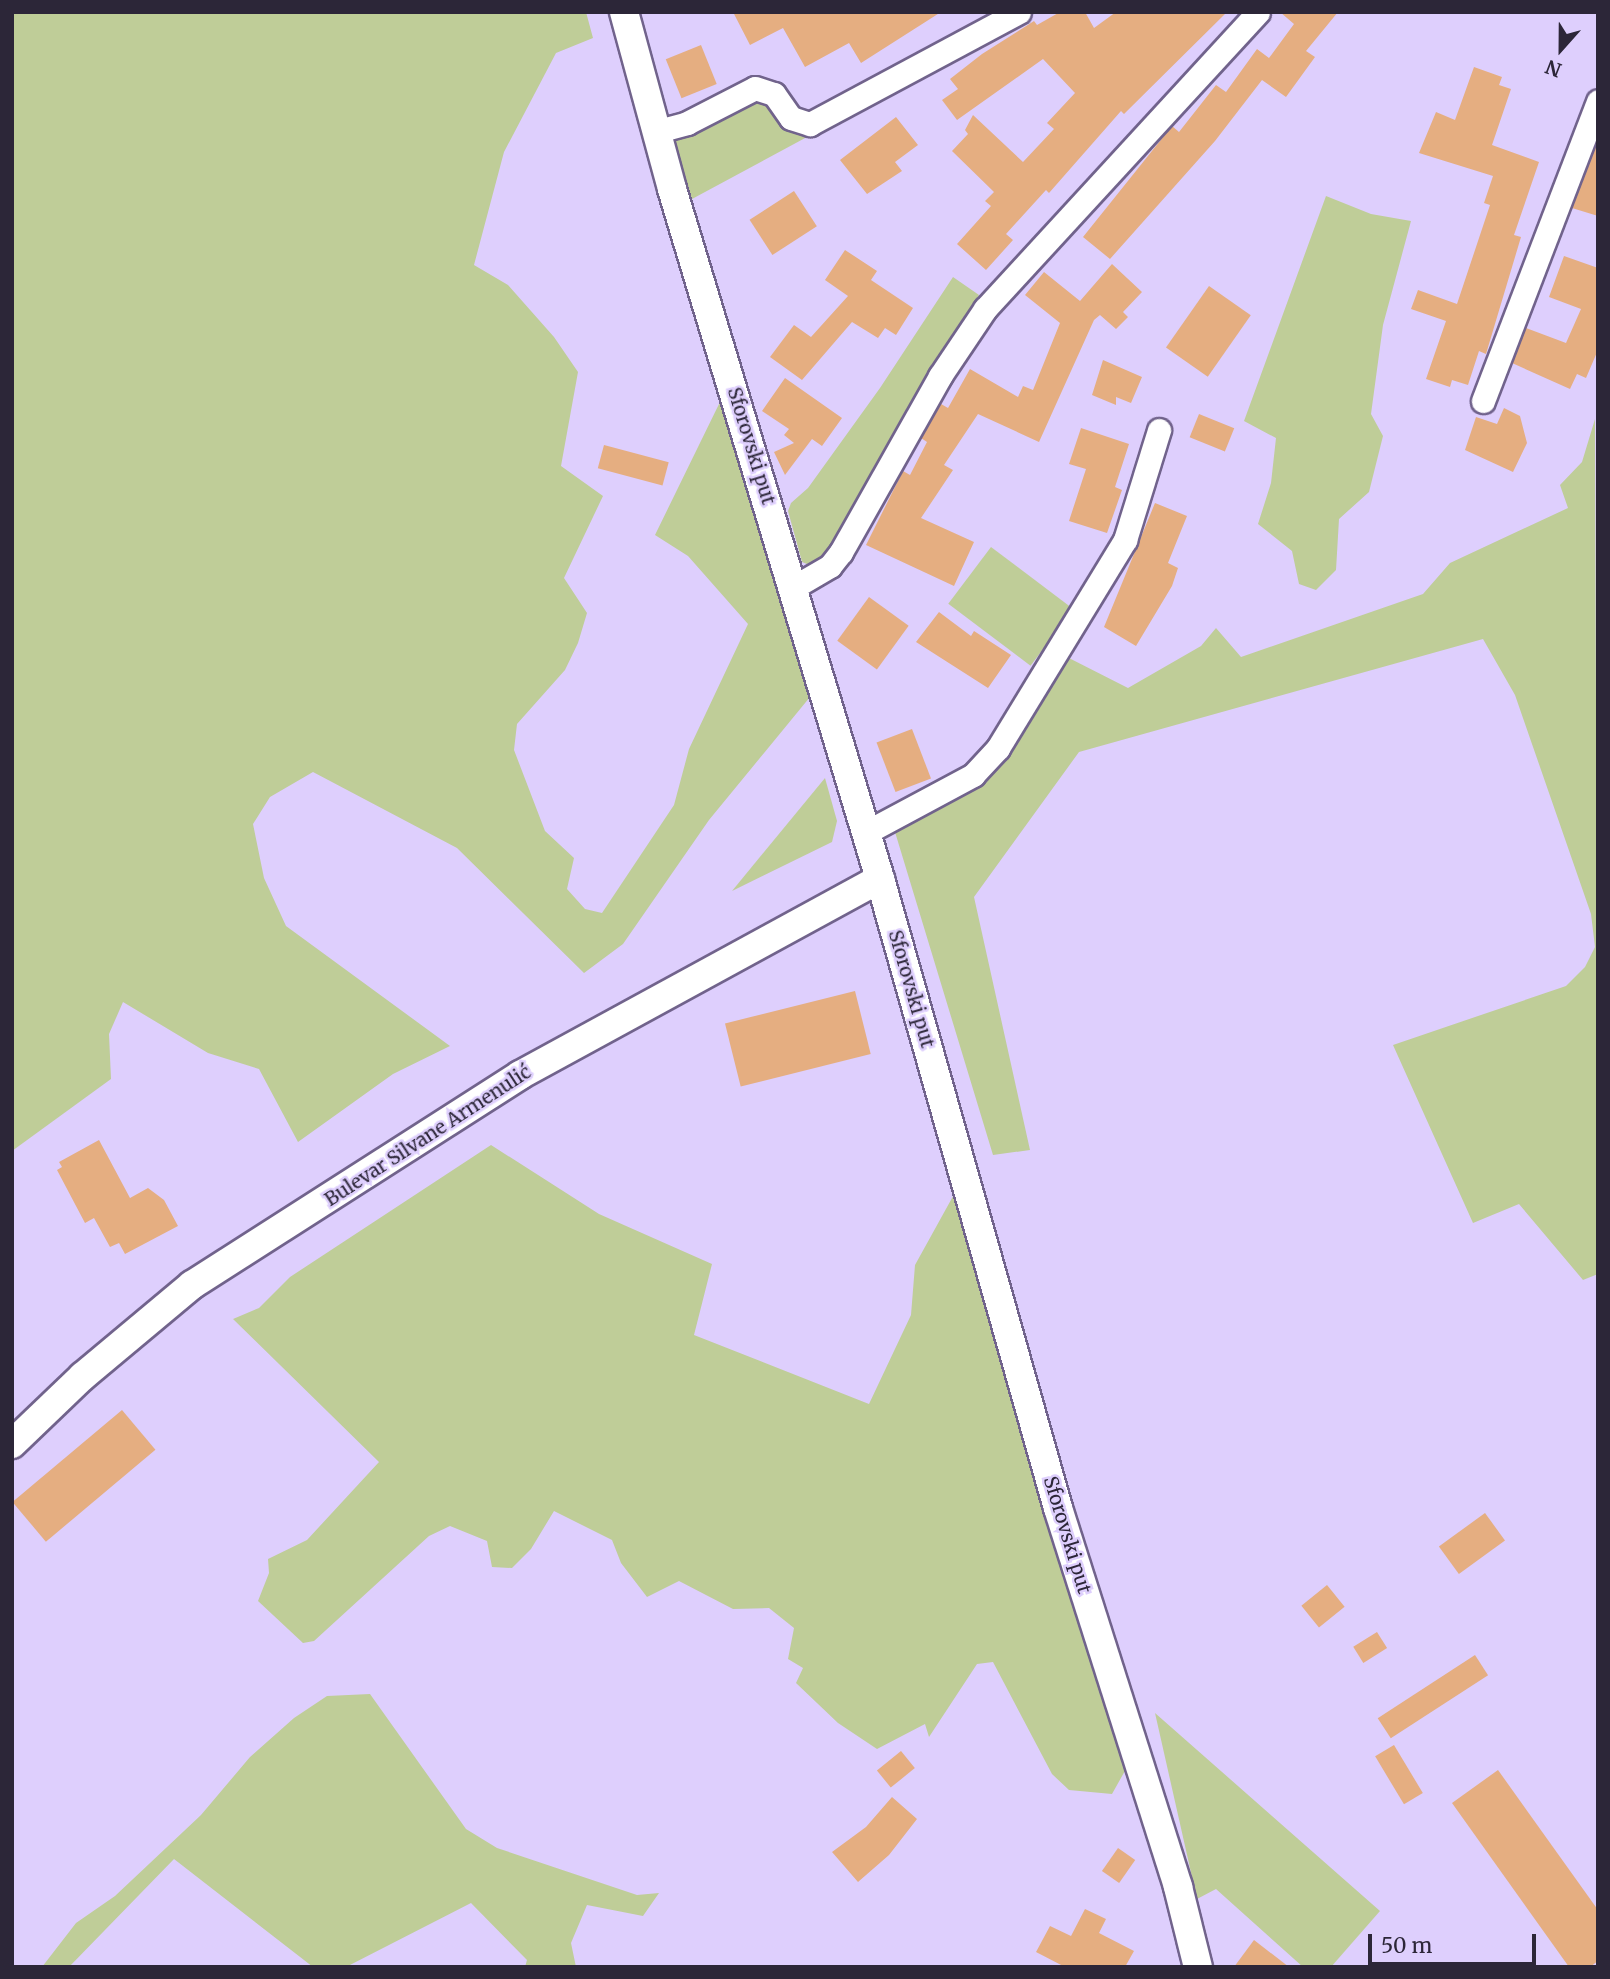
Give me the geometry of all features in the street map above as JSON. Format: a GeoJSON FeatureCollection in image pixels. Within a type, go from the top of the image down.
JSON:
{"type":"FeatureCollection","features":[{"type":"Feature","properties":{"kind":"street","name":"Sforovski put"},"geometry":{"type":"LineString","coordinates":[[624,12],[880,879],[1058,1508],[1178,1887],[1198,1967]]}},
{"type":"Feature","properties":{"kind":"street"},"geometry":{"type":"LineString","coordinates":[[658,131],[687,123],[755,88],[774,94],[791,118],[810,124],[1019,12]]}},
{"type":"Feature","properties":{"kind":"street"},"geometry":{"type":"LineString","coordinates":[[794,587],[830,566],[841,552],[940,376],[985,309],[1258,12]]}},
{"type":"Feature","properties":{"kind":"street"},"geometry":{"type":"LineString","coordinates":[[1483,401],[1598,102]]}},
{"type":"Feature","properties":{"kind":"street"},"geometry":{"type":"LineString","coordinates":[[865,833],[973,775],[998,748],[1125,540],[1159,430]]}},
{"type":"Feature","properties":{"kind":"street","name":"Bulevar Silvane Armenulić"},"geometry":{"type":"LineString","coordinates":[[12,1444],[83,1376],[192,1285],[520,1075],[880,879]]}},
{"type":"Feature","properties":{"kind":"green space"},"geometry":{"type":"Polygon","coordinates":[[[12,12],[586,12],[593,38],[556,53],[504,152],[474,265],[508,285],[554,337],[578,372],[561,466],[603,496],[564,578],[587,613],[578,643],[565,670],[517,724],[514,750],[545,831],[574,858],[567,889],[585,909],[602,913],[674,805],[689,749],[748,624],[688,556],[655,535],[720,402],[810,697],[709,820],[623,944],[584,973],[457,848],[313,772],[270,797],[253,824],[264,878],[286,926],[450,1046],[393,1074],[298,1142],[259,1069],[208,1053],[123,1002],[109,1034],[111,1079],[12,1151],[12,12]]]}},
{"type":"Feature","properties":{"kind":"green space"},"geometry":{"type":"Polygon","coordinates":[[[762,98],[785,126],[807,137],[692,199],[671,141],[762,98]]]}},
{"type":"Feature","properties":{"kind":"green space"},"geometry":{"type":"Polygon","coordinates":[[[1326,196],[1371,214],[1411,221],[1383,325],[1371,414],[1383,436],[1369,492],[1339,519],[1336,570],[1316,590],[1299,584],[1292,551],[1258,524],[1271,483],[1276,438],[1244,421],[1326,196]]]}},
{"type":"Feature","properties":{"kind":"green space"},"geometry":{"type":"Polygon","coordinates":[[[953,277],[979,295],[829,556],[807,564],[802,562],[788,511],[791,503],[808,488],[880,388],[953,277]]]}},
{"type":"Feature","properties":{"kind":"green space"},"geometry":{"type":"Polygon","coordinates":[[[1595,419],[1598,1274],[1583,1280],[1519,1204],[1473,1223],[1393,1045],[1566,986],[1585,967],[1595,947],[1591,914],[1515,695],[1483,639],[1079,752],[974,897],[1030,1150],[993,1155],[895,832],[980,787],[995,772],[1063,655],[1128,688],[1201,646],[1216,628],[1241,657],[1423,594],[1450,563],[1568,508],[1560,485],[1582,462],[1595,419]]]}},
{"type":"Feature","properties":{"kind":"green space"},"geometry":{"type":"Polygon","coordinates":[[[991,547],[1073,609],[1031,666],[948,604],[991,547]]]}},
{"type":"Feature","properties":{"kind":"green space"},"geometry":{"type":"Polygon","coordinates":[[[825,778],[837,821],[832,842],[732,891],[825,778]]]}},
{"type":"Feature","properties":{"kind":"green space"},"geometry":{"type":"Polygon","coordinates":[[[491,1145],[599,1214],[712,1264],[694,1335],[869,1404],[911,1315],[915,1265],[957,1189],[1126,1769],[1112,1794],[1069,1790],[1052,1774],[993,1662],[977,1664],[929,1737],[925,1724],[877,1749],[838,1723],[796,1683],[803,1668],[788,1659],[794,1628],[769,1608],[733,1609],[679,1581],[647,1597],[621,1563],[612,1540],[554,1511],[531,1549],[512,1568],[492,1567],[487,1541],[450,1526],[429,1536],[314,1641],[303,1643],[258,1601],[269,1573],[268,1559],[307,1540],[379,1462],[233,1319],[259,1308],[290,1277],[491,1145]]]}},
{"type":"Feature","properties":{"kind":"green space"},"geometry":{"type":"Polygon","coordinates":[[[370,1694],[466,1829],[497,1848],[637,1895],[659,1893],[643,1916],[587,1905],[571,1943],[576,1967],[525,1967],[527,1960],[471,1903],[346,1967],[313,1967],[174,1859],[69,1967],[42,1967],[76,1923],[115,1896],[201,1815],[250,1757],[294,1718],[327,1696],[370,1694]]]}},
{"type":"Feature","properties":{"kind":"green space"},"geometry":{"type":"Polygon","coordinates":[[[1155,1713],[1380,1911],[1331,1967],[1303,1967],[1216,1889],[1197,1899],[1155,1713]]]}},
{"type":"Feature","properties":{"kind":"building"},"geometry":{"type":"Polygon","coordinates":[[[733,12],[941,12],[861,63],[849,43],[805,67],[783,28],[750,45],[733,12]]]}},
{"type":"Feature","properties":{"kind":"building"},"geometry":{"type":"Polygon","coordinates":[[[1060,12],[1085,12],[1094,28],[1116,12],[1227,12],[1124,114],[1121,111],[1049,193],[1046,190],[1006,234],[1013,240],[986,270],[957,244],[991,206],[985,201],[994,192],[952,151],[968,134],[965,130],[973,115],[1023,162],[1054,129],[1047,123],[1075,93],[1043,59],[957,120],[942,100],[958,89],[950,79],[982,54],[1034,21],[1037,25],[1060,12]]]}},
{"type":"Feature","properties":{"kind":"building"},"geometry":{"type":"Polygon","coordinates":[[[1280,12],[1338,12],[1306,51],[1315,57],[1286,97],[1262,80],[1215,141],[1110,259],[1083,237],[1172,126],[1179,132],[1216,85],[1226,92],[1257,49],[1269,58],[1294,24],[1280,12]]]}},
{"type":"Feature","properties":{"kind":"building"},"geometry":{"type":"Polygon","coordinates":[[[701,45],[717,84],[682,98],[666,59],[701,45]]]}},
{"type":"Feature","properties":{"kind":"building"},"geometry":{"type":"Polygon","coordinates":[[[1474,67],[1502,77],[1499,85],[1511,89],[1492,145],[1539,162],[1514,235],[1521,237],[1486,354],[1479,351],[1468,385],[1452,380],[1450,387],[1426,379],[1446,321],[1411,309],[1418,290],[1457,304],[1490,205],[1484,203],[1493,176],[1419,153],[1436,112],[1455,120],[1474,67]]]}},
{"type":"Feature","properties":{"kind":"building"},"geometry":{"type":"Polygon","coordinates":[[[896,117],[918,145],[895,162],[902,171],[867,194],[840,160],[896,117]]]}},
{"type":"Feature","properties":{"kind":"building"},"geometry":{"type":"Polygon","coordinates":[[[1598,141],[1598,216],[1572,208],[1598,141]]]}},
{"type":"Feature","properties":{"kind":"building"},"geometry":{"type":"Polygon","coordinates":[[[794,191],[817,226],[772,255],[750,220],[794,191]]]}},
{"type":"Feature","properties":{"kind":"building"},"geometry":{"type":"Polygon","coordinates":[[[845,250],[877,271],[871,280],[913,308],[896,335],[885,328],[878,338],[852,322],[802,380],[770,357],[794,325],[811,337],[848,296],[825,280],[845,250]]]}},
{"type":"Feature","properties":{"kind":"building"},"geometry":{"type":"Polygon","coordinates":[[[1564,256],[1598,268],[1598,350],[1586,378],[1577,374],[1570,389],[1512,363],[1526,328],[1566,343],[1581,309],[1549,297],[1564,256]]]}},
{"type":"Feature","properties":{"kind":"building"},"geometry":{"type":"Polygon","coordinates":[[[1112,264],[1142,292],[1123,312],[1128,317],[1116,329],[1100,315],[1094,320],[1039,442],[978,414],[944,465],[953,470],[921,518],[974,542],[954,586],[866,545],[903,471],[910,475],[927,442],[921,438],[941,404],[948,408],[970,369],[1018,397],[1023,386],[1033,390],[1060,323],[1025,295],[1044,272],[1080,301],[1112,264]]]}},
{"type":"Feature","properties":{"kind":"building"},"geometry":{"type":"Polygon","coordinates":[[[1209,286],[1251,315],[1208,377],[1166,347],[1209,286]]]}},
{"type":"Feature","properties":{"kind":"building"},"geometry":{"type":"Polygon","coordinates":[[[1103,360],[1142,377],[1131,403],[1116,397],[1116,405],[1092,395],[1103,360]]]}},
{"type":"Feature","properties":{"kind":"building"},"geometry":{"type":"Polygon","coordinates":[[[785,378],[842,418],[822,446],[812,439],[785,475],[774,452],[794,443],[784,435],[789,429],[762,411],[785,378]]]}},
{"type":"Feature","properties":{"kind":"building"},"geometry":{"type":"Polygon","coordinates":[[[1504,408],[1520,416],[1527,443],[1513,472],[1465,450],[1476,417],[1497,424],[1504,408]]]}},
{"type":"Feature","properties":{"kind":"building"},"geometry":{"type":"Polygon","coordinates":[[[1199,414],[1234,428],[1225,451],[1190,437],[1199,414]]]}},
{"type":"Feature","properties":{"kind":"building"},"geometry":{"type":"Polygon","coordinates":[[[1081,428],[1129,444],[1115,487],[1122,490],[1107,533],[1069,521],[1086,469],[1069,464],[1081,428]]]}},
{"type":"Feature","properties":{"kind":"building"},"geometry":{"type":"Polygon","coordinates":[[[604,445],[669,462],[663,486],[598,468],[604,445]]]}},
{"type":"Feature","properties":{"kind":"building"},"geometry":{"type":"Polygon","coordinates":[[[1155,503],[1187,516],[1168,563],[1178,568],[1172,586],[1136,646],[1104,627],[1155,503]]]}},
{"type":"Feature","properties":{"kind":"building"},"geometry":{"type":"Polygon","coordinates":[[[869,597],[909,626],[877,669],[837,641],[869,597]]]}},
{"type":"Feature","properties":{"kind":"building"},"geometry":{"type":"Polygon","coordinates":[[[939,612],[971,636],[974,631],[1011,655],[988,688],[916,642],[939,612]]]}},
{"type":"Feature","properties":{"kind":"building"},"geometry":{"type":"Polygon","coordinates":[[[912,729],[931,778],[896,792],[877,743],[912,729]]]}},
{"type":"Feature","properties":{"kind":"building"},"geometry":{"type":"Polygon","coordinates":[[[855,991],[871,1054],[741,1086],[725,1023],[855,991]]]}},
{"type":"Feature","properties":{"kind":"building"},"geometry":{"type":"Polygon","coordinates":[[[99,1140],[130,1198],[148,1188],[164,1200],[178,1226],[125,1254],[119,1243],[110,1247],[94,1218],[85,1223],[57,1170],[62,1167],[59,1162],[99,1140]]]}},
{"type":"Feature","properties":{"kind":"building"},"geometry":{"type":"Polygon","coordinates":[[[122,1410],[155,1450],[46,1542],[12,1502],[122,1410]]]}},
{"type":"Feature","properties":{"kind":"building"},"geometry":{"type":"Polygon","coordinates":[[[1485,1513],[1505,1541],[1459,1574],[1439,1547],[1485,1513]]]}},
{"type":"Feature","properties":{"kind":"building"},"geometry":{"type":"Polygon","coordinates":[[[1327,1585],[1345,1607],[1319,1628],[1301,1606],[1327,1585]]]}},
{"type":"Feature","properties":{"kind":"building"},"geometry":{"type":"Polygon","coordinates":[[[1377,1632],[1387,1648],[1363,1663],[1353,1647],[1377,1632]]]}},
{"type":"Feature","properties":{"kind":"building"},"geometry":{"type":"Polygon","coordinates":[[[1475,1655],[1488,1675],[1391,1738],[1378,1718],[1475,1655]]]}},
{"type":"Feature","properties":{"kind":"building"},"geometry":{"type":"Polygon","coordinates":[[[1394,1745],[1423,1793],[1404,1804],[1375,1756],[1394,1745]]]}},
{"type":"Feature","properties":{"kind":"building"},"geometry":{"type":"Polygon","coordinates":[[[901,1751],[915,1768],[891,1788],[877,1771],[901,1751]]]}},
{"type":"Feature","properties":{"kind":"building"},"geometry":{"type":"Polygon","coordinates":[[[1498,1770],[1598,1910],[1598,1961],[1590,1967],[1569,1967],[1452,1803],[1498,1770]]]}},
{"type":"Feature","properties":{"kind":"building"},"geometry":{"type":"Polygon","coordinates":[[[892,1797],[917,1819],[889,1855],[858,1882],[832,1852],[866,1827],[892,1797]]]}},
{"type":"Feature","properties":{"kind":"building"},"geometry":{"type":"Polygon","coordinates":[[[1118,1848],[1135,1860],[1119,1883],[1102,1871],[1118,1848]]]}},
{"type":"Feature","properties":{"kind":"building"},"geometry":{"type":"Polygon","coordinates":[[[1085,1909],[1106,1919],[1099,1933],[1134,1951],[1125,1967],[1065,1967],[1036,1952],[1050,1926],[1071,1936],[1085,1909]]]}},
{"type":"Feature","properties":{"kind":"building"},"geometry":{"type":"Polygon","coordinates":[[[1254,1940],[1289,1967],[1234,1967],[1254,1940]]]}}]}
